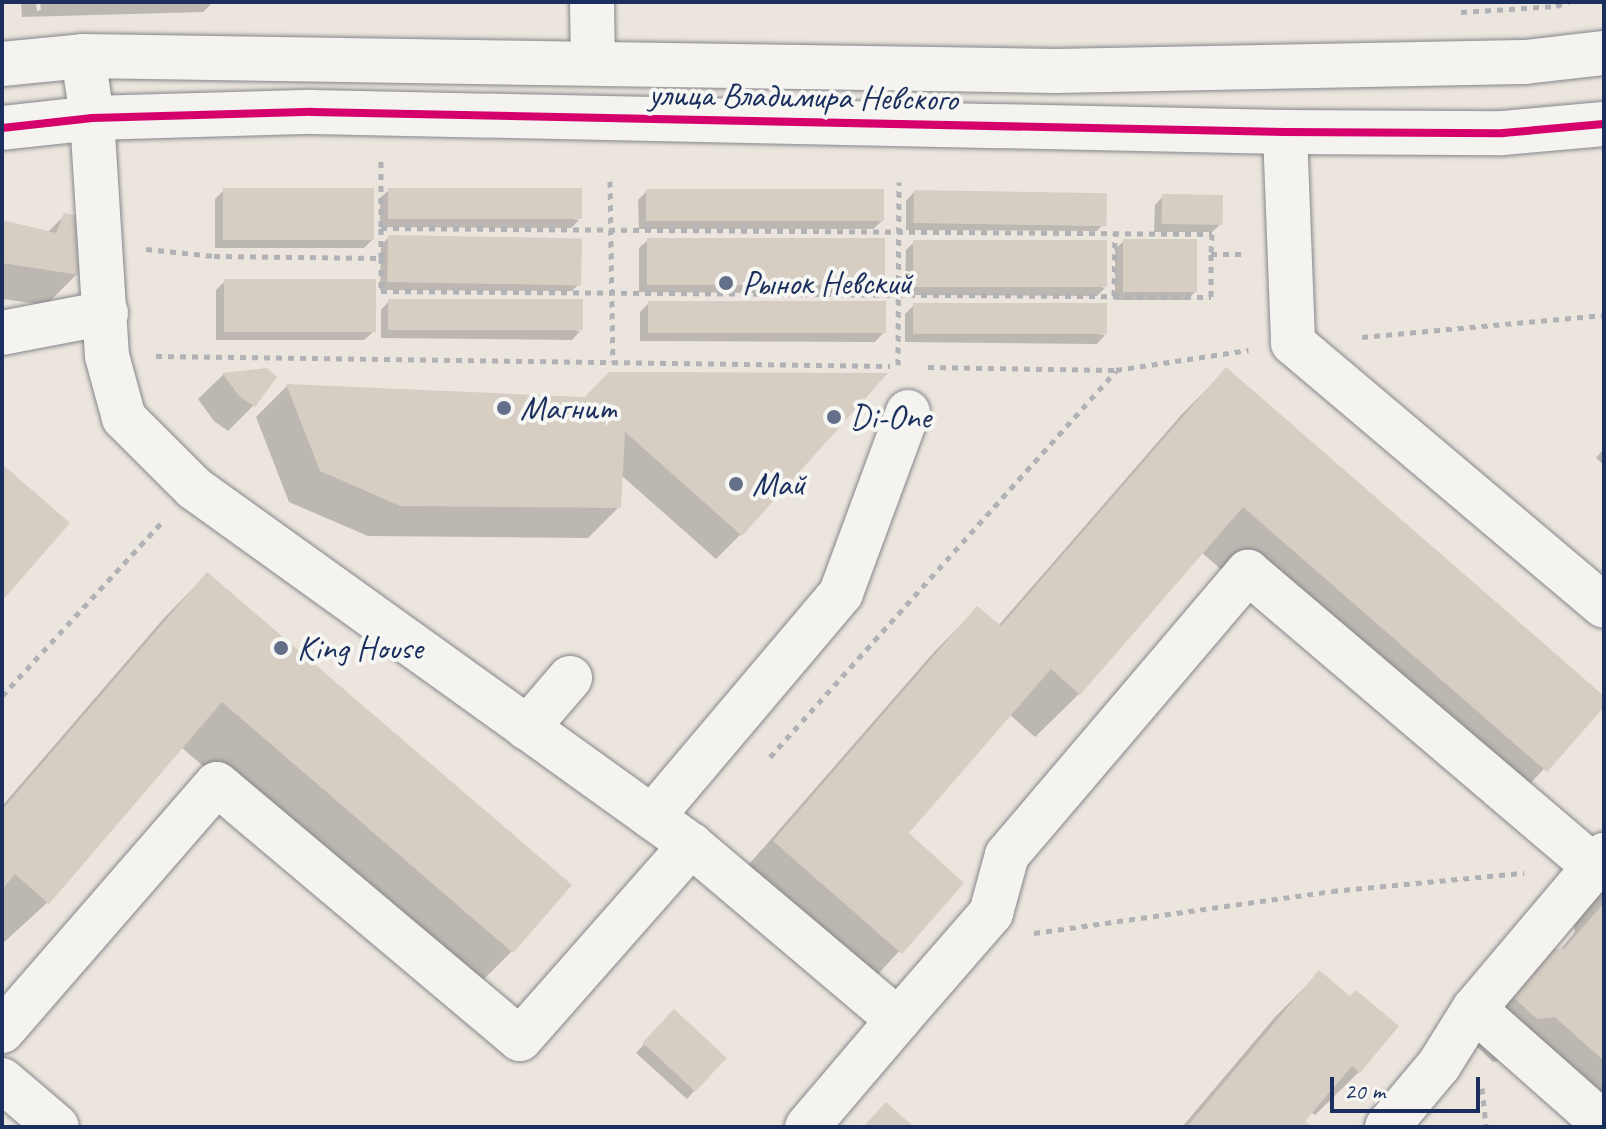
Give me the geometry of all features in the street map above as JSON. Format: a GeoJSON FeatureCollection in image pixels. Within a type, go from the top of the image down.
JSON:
{"type":"FeatureCollection","features":[{"type":"Feature","properties":{"kind":"street"},"geometry":{"type":"LineString","coordinates":[[592,2],[593,63]]}},
{"type":"Feature","properties":{"kind":"street","name":"улица Владимира Невского"},"geometry":{"type":"LineString","coordinates":[[2,64],[83,56],[1055,71],[1525,62],[1604,53]]}},
{"type":"Feature","properties":{"kind":"street"},"geometry":{"type":"LineString","coordinates":[[83,56],[92,118],[107,356],[124,418],[194,488],[691,845],[898,1020]]}},
{"type":"Feature","properties":{"kind":"street","name":"улица Владимира Невского"},"geometry":{"type":"LineString","coordinates":[[2,128],[92,118],[312,112],[1285,132],[1503,133],[1604,124]]}},
{"type":"Feature","properties":{"kind":"street"},"geometry":{"type":"LineString","coordinates":[[1285,132],[1293,343],[1604,606]]}},
{"type":"Feature","properties":{"kind":"street"},"geometry":{"type":"LineString","coordinates":[[2,333],[106,313]]}},
{"type":"Feature","properties":{"kind":"street"},"geometry":{"type":"LineString","coordinates":[[652,817],[711,721],[841,593],[908,412]]}},
{"type":"Feature","properties":{"kind":"street"},"geometry":{"type":"LineString","coordinates":[[807,1127],[991,913],[1007,855],[1248,572],[1599,860],[1474,1009],[1439,1065],[1387,1127]]}},
{"type":"Feature","properties":{"kind":"street"},"geometry":{"type":"LineString","coordinates":[[527,728],[570,678]]}},
{"type":"Feature","properties":{"kind":"street"},"geometry":{"type":"LineString","coordinates":[[2,1031],[217,784],[520,1039],[691,845]]}},
{"type":"Feature","properties":{"kind":"street"},"geometry":{"type":"LineString","coordinates":[[1474,1009],[1604,1124]]}},
{"type":"Feature","properties":{"kind":"street"},"geometry":{"type":"LineString","coordinates":[[2,1080],[57,1127]]}},
{"type":"Feature","properties":{"kind":"path"},"geometry":{"type":"LineString","coordinates":[[381,179],[381,228],[381,258],[381,291],[1211,297],[1212,234],[381,228]]}},
{"type":"Feature","properties":{"kind":"path"},"geometry":{"type":"LineString","coordinates":[[610,181],[613,362]]}},
{"type":"Feature","properties":{"kind":"path"},"geometry":{"type":"LineString","coordinates":[[898,367],[899,182]]}},
{"type":"Feature","properties":{"kind":"path"},"geometry":{"type":"LineString","coordinates":[[1114,296],[1115,233]]}},
{"type":"Feature","properties":{"kind":"path"},"geometry":{"type":"LineString","coordinates":[[101,243],[214,256],[381,258]]}},
{"type":"Feature","properties":{"kind":"path"},"geometry":{"type":"LineString","coordinates":[[1211,254],[1235,254]]}},
{"type":"Feature","properties":{"kind":"path"},"geometry":{"type":"LineString","coordinates":[[107,356],[1116,370],[1293,343],[1604,315]]}},
{"type":"Feature","properties":{"kind":"path"},"geometry":{"type":"LineString","coordinates":[[766,762],[1116,370]]}},
{"type":"Feature","properties":{"kind":"path"},"geometry":{"type":"LineString","coordinates":[[2,696],[194,488]]}},
{"type":"Feature","properties":{"kind":"path"},"geometry":{"type":"LineString","coordinates":[[966,942],[1332,891],[1599,860]]}},
{"type":"Feature","properties":{"kind":"building"},"geometry":{"type":"Polygon","coordinates":[[[223,188],[374,188],[374,240],[223,240],[223,188]]]}},
{"type":"Feature","properties":{"kind":"building"},"geometry":{"type":"Polygon","coordinates":[[[388,188],[582,188],[582,219],[388,219],[388,188]]]}},
{"type":"Feature","properties":{"kind":"building"},"geometry":{"type":"Polygon","coordinates":[[[646,189],[884,189],[884,221],[646,221],[646,189]]]}},
{"type":"Feature","properties":{"kind":"building"},"geometry":{"type":"Polygon","coordinates":[[[914,190],[1107,193],[1106,226],[913,223],[914,190]]]}},
{"type":"Feature","properties":{"kind":"building"},"geometry":{"type":"Polygon","coordinates":[[[1162,194],[1223,195],[1222,225],[1161,224],[1162,194]]]}},
{"type":"Feature","properties":{"kind":"building"},"geometry":{"type":"Polygon","coordinates":[[[64,213],[88,218],[79,275],[2,263],[2,220],[56,233],[64,213]]]}},
{"type":"Feature","properties":{"kind":"building"},"geometry":{"type":"Polygon","coordinates":[[[388,235],[582,238],[581,285],[387,282],[388,235]]]}},
{"type":"Feature","properties":{"kind":"building"},"geometry":{"type":"Polygon","coordinates":[[[647,238],[885,238],[885,285],[647,285],[647,238]]]}},
{"type":"Feature","properties":{"kind":"building"},"geometry":{"type":"Polygon","coordinates":[[[1123,239],[1197,239],[1197,292],[1123,292],[1123,239]]]}},
{"type":"Feature","properties":{"kind":"building"},"geometry":{"type":"Polygon","coordinates":[[[913,240],[1107,240],[1107,287],[913,287],[913,240]]]}},
{"type":"Feature","properties":{"kind":"building"},"geometry":{"type":"Polygon","coordinates":[[[224,279],[376,279],[376,332],[224,332],[224,279]]]}},
{"type":"Feature","properties":{"kind":"building"},"geometry":{"type":"Polygon","coordinates":[[[388,299],[583,299],[583,330],[388,330],[388,299]]]}},
{"type":"Feature","properties":{"kind":"building"},"geometry":{"type":"Polygon","coordinates":[[[648,301],[886,301],[886,333],[648,333],[648,301]]]}},
{"type":"Feature","properties":{"kind":"building"},"geometry":{"type":"Polygon","coordinates":[[[913,303],[1107,303],[1107,334],[913,334],[913,303]]]}},
{"type":"Feature","properties":{"kind":"building"},"geometry":{"type":"Polygon","coordinates":[[[1226,367],[1604,696],[1604,707],[1547,772],[1243,507],[1080,695],[1051,669],[909,833],[964,883],[902,954],[773,841],[977,606],[1001,626],[1226,367]]]}},
{"type":"Feature","properties":{"kind":"building"},"geometry":{"type":"Polygon","coordinates":[[[267,368],[277,377],[255,407],[239,396],[222,373],[267,368]]]}},
{"type":"Feature","properties":{"kind":"building"},"geometry":{"type":"Polygon","coordinates":[[[609,372],[888,373],[742,536],[625,432],[621,508],[400,506],[320,471],[286,384],[585,397],[609,372]]]}},
{"type":"Feature","properties":{"kind":"building"},"geometry":{"type":"Polygon","coordinates":[[[2,464],[70,523],[2,601],[2,464]]]}},
{"type":"Feature","properties":{"kind":"building"},"geometry":{"type":"Polygon","coordinates":[[[207,572],[572,885],[513,953],[222,702],[49,904],[15,874],[2,890],[2,810],[207,572]]]}},
{"type":"Feature","properties":{"kind":"building"},"geometry":{"type":"Polygon","coordinates":[[[1604,903],[1604,1061],[1555,1017],[1537,1019],[1513,997],[1549,949],[1564,949],[1604,903]]]}},
{"type":"Feature","properties":{"kind":"building"},"geometry":{"type":"Polygon","coordinates":[[[1319,970],[1350,996],[1356,990],[1399,1026],[1360,1073],[1352,1066],[1305,1121],[1312,1127],[1187,1127],[1319,970]]]}},
{"type":"Feature","properties":{"kind":"building"},"geometry":{"type":"Polygon","coordinates":[[[674,1009],[727,1058],[695,1092],[643,1043],[674,1009]]]}},
{"type":"Feature","properties":{"kind":"building"},"geometry":{"type":"Polygon","coordinates":[[[886,1102],[914,1127],[863,1127],[886,1102]]]}},
{"type":"Feature","properties":{"kind":"cycle path"},"geometry":{"type":"LineString","coordinates":[[2,128],[92,118],[312,112],[1285,132],[1503,133],[1604,124]]}},
{"type":"Feature","properties":{"kind":"place","name":"Рынок Невский"},"geometry":{"type":"Point","coordinates":[726,283]}},
{"type":"Feature","properties":{"kind":"place","name":"Магнит"},"geometry":{"type":"Point","coordinates":[504,408]}},
{"type":"Feature","properties":{"kind":"place","name":"Di-One"},"geometry":{"type":"Point","coordinates":[834,417]}},
{"type":"Feature","properties":{"kind":"place","name":"Май"},"geometry":{"type":"Point","coordinates":[736,484]}},
{"type":"Feature","properties":{"kind":"place","name":"King House"},"geometry":{"type":"Point","coordinates":[281,648]}}]}
